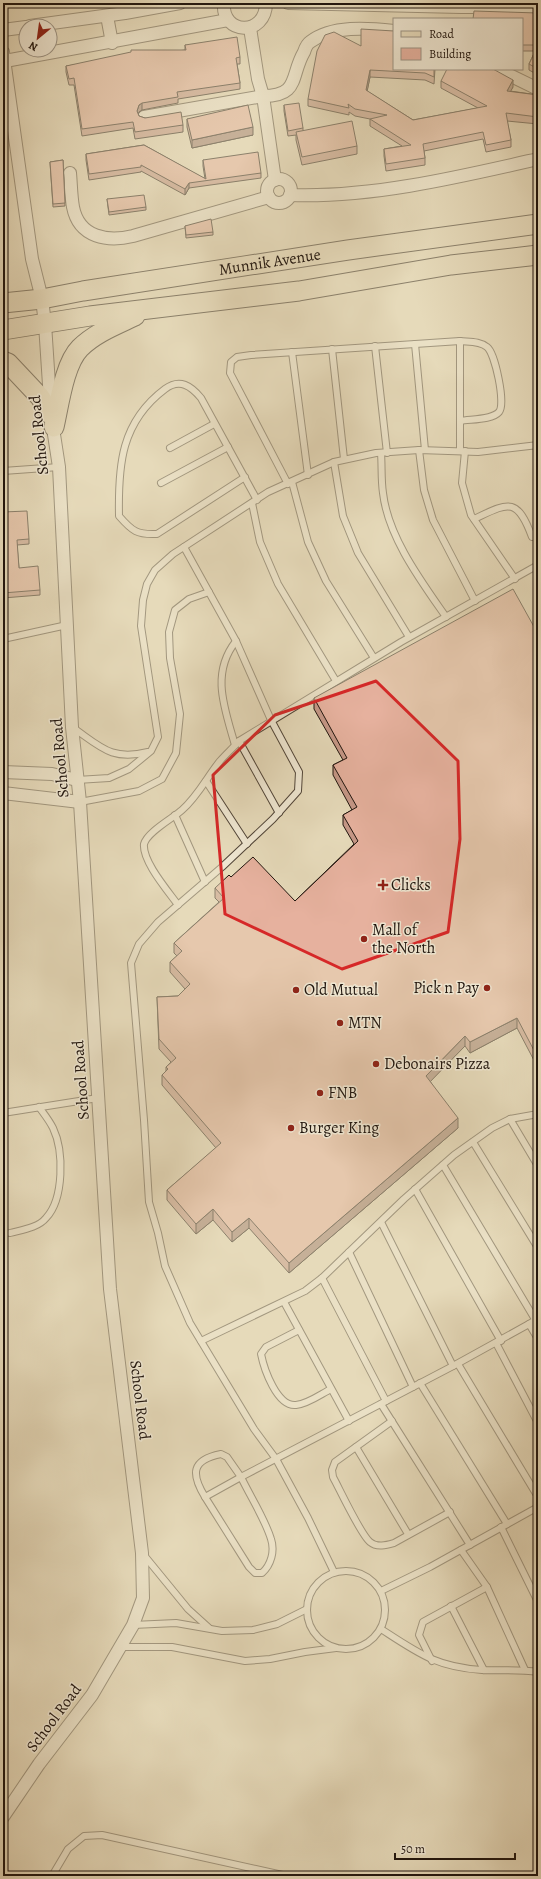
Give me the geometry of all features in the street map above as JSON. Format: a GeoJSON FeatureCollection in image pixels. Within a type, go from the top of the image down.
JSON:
{"type":"FeatureCollection","features":[{"type":"Feature","properties":{"kind":"main road","name":"Munnik Avenue"},"geometry":{"type":"LineString","coordinates":[[3,303],[42,299],[348,250],[538,224]]}},
{"type":"Feature","properties":{"kind":"main road","name":"Munnik Avenue"},"geometry":{"type":"LineString","coordinates":[[3,330],[90,316],[299,291],[451,265],[538,255]]}},
{"type":"Feature","properties":{"kind":"main road"},"geometry":{"type":"LineString","coordinates":[[52,421],[70,364],[78,349],[98,333],[149,309]]}},
{"type":"Feature","properties":{"kind":"main road"},"geometry":{"type":"LineString","coordinates":[[3,361],[8,364],[40,397],[52,421]]}},
{"type":"Feature","properties":{"kind":"street"},"geometry":{"type":"LineString","coordinates":[[58,22],[107,16],[180,3]]}},
{"type":"Feature","properties":{"kind":"street"},"geometry":{"type":"LineString","coordinates":[[224,3],[225,14],[228,20],[236,26],[250,28],[263,18],[266,11],[266,3]]}},
{"type":"Feature","properties":{"kind":"street"},"geometry":{"type":"LineString","coordinates":[[288,3],[538,7]]}},
{"type":"Feature","properties":{"kind":"street"},"geometry":{"type":"LineString","coordinates":[[107,16],[112,42]]}},
{"type":"Feature","properties":{"kind":"street"},"geometry":{"type":"LineString","coordinates":[[4,56],[112,42],[228,20]]}},
{"type":"Feature","properties":{"kind":"street"},"geometry":{"type":"LineString","coordinates":[[3,30],[18,27]]}},
{"type":"Feature","properties":{"kind":"street"},"geometry":{"type":"LineString","coordinates":[[250,28],[258,79],[263,96],[275,180]]}},
{"type":"Feature","properties":{"kind":"street"},"geometry":{"type":"LineString","coordinates":[[144,117],[263,96],[275,96],[287,92],[294,80],[301,57],[309,42],[335,30],[380,29],[393,31]]}},
{"type":"Feature","properties":{"kind":"street","name":"School Road"},"geometry":{"type":"LineString","coordinates":[[3,1817],[39,1764],[92,1695],[133,1625],[143,1598],[142,1553],[110,1289],[80,802],[72,727],[59,468],[52,421],[42,299],[32,259],[4,56]]}},
{"type":"Feature","properties":{"kind":"street"},"geometry":{"type":"LineString","coordinates":[[499,70],[538,89]]}},
{"type":"Feature","properties":{"kind":"street"},"geometry":{"type":"LineString","coordinates":[[290,195],[289,185],[280,179],[275,180],[268,187],[269,197],[272,201],[283,202],[290,195],[319,196],[359,193],[466,176],[538,159]]}},
{"type":"Feature","properties":{"kind":"street"},"geometry":{"type":"LineString","coordinates":[[70,173],[73,209],[86,231],[102,238],[118,240],[269,197]]}},
{"type":"Feature","properties":{"kind":"street"},"geometry":{"type":"LineString","coordinates":[[3,772],[52,774],[77,780]]}},
{"type":"Feature","properties":{"kind":"street"},"geometry":{"type":"LineString","coordinates":[[3,793],[80,802]]}},
{"type":"Feature","properties":{"kind":"lane"},"geometry":{"type":"LineString","coordinates":[[460,341],[460,420],[463,451],[462,483],[474,519],[515,578]]}},
{"type":"Feature","properties":{"kind":"lane"},"geometry":{"type":"LineString","coordinates":[[374,658],[326,580],[308,542],[290,483],[238,390],[230,373],[230,362],[237,357],[251,355],[460,341],[477,342],[491,350],[497,368],[502,405],[500,411],[494,416],[460,420]]}},
{"type":"Feature","properties":{"kind":"lane"},"geometry":{"type":"LineString","coordinates":[[415,344],[424,490],[433,520],[475,601]]}},
{"type":"Feature","properties":{"kind":"lane"},"geometry":{"type":"LineString","coordinates":[[375,346],[384,453],[383,494],[392,527],[404,554],[446,617]]}},
{"type":"Feature","properties":{"kind":"lane"},"geometry":{"type":"LineString","coordinates":[[332,349],[344,460]]}},
{"type":"Feature","properties":{"kind":"lane"},"geometry":{"type":"LineString","coordinates":[[292,352],[308,475]]}},
{"type":"Feature","properties":{"kind":"lane"},"geometry":{"type":"LineString","coordinates":[[245,478],[157,534],[143,535],[129,527],[119,516],[119,490],[122,459],[130,432],[150,400],[169,386],[187,385],[192,388],[201,398],[245,478],[254,501],[260,542],[278,584],[336,681]]}},
{"type":"Feature","properties":{"kind":"lane"},"geometry":{"type":"LineString","coordinates":[[170,448],[214,424]]}},
{"type":"Feature","properties":{"kind":"lane"},"geometry":{"type":"LineString","coordinates":[[77,780],[109,778],[129,769],[151,751],[158,737],[141,626],[143,600],[147,584],[155,570],[184,547],[254,501],[334,462],[384,453],[422,450],[478,452],[538,445]]}},
{"type":"Feature","properties":{"kind":"lane"},"geometry":{"type":"LineString","coordinates":[[161,483],[228,447]]}},
{"type":"Feature","properties":{"kind":"lane"},"geometry":{"type":"LineString","coordinates":[[334,462],[343,516],[358,553],[409,637]]}},
{"type":"Feature","properties":{"kind":"lane"},"geometry":{"type":"LineString","coordinates":[[3,471],[59,468]]}},
{"type":"Feature","properties":{"kind":"lane"},"geometry":{"type":"LineString","coordinates":[[474,519],[497,508],[510,505],[525,517],[532,537]]}},
{"type":"Feature","properties":{"kind":"lane"},"geometry":{"type":"LineString","coordinates":[[184,547],[236,641],[271,720],[299,772],[298,791],[279,813],[247,844],[158,922],[139,944],[131,963],[149,1202],[158,1233],[165,1266],[190,1324],[254,1429],[276,1459],[308,1518],[334,1572]]}},
{"type":"Feature","properties":{"kind":"lane"},"geometry":{"type":"LineString","coordinates":[[178,905],[153,870],[146,856],[144,844],[149,835],[183,809],[220,761],[237,743],[271,720],[409,637],[538,565]]}},
{"type":"Feature","properties":{"kind":"lane"},"geometry":{"type":"LineString","coordinates":[[80,802],[139,791],[162,779],[176,754],[180,714],[170,658],[169,632],[175,610],[189,599],[209,592]]}},
{"type":"Feature","properties":{"kind":"lane"},"geometry":{"type":"LineString","coordinates":[[3,639],[67,625]]}},
{"type":"Feature","properties":{"kind":"lane"},"geometry":{"type":"LineString","coordinates":[[236,641],[227,652],[222,668],[221,691],[237,743],[279,813]]}},
{"type":"Feature","properties":{"kind":"lane"},"geometry":{"type":"LineString","coordinates":[[72,727],[114,755],[132,756],[151,751]]}},
{"type":"Feature","properties":{"kind":"lane"},"geometry":{"type":"LineString","coordinates":[[206,781],[247,844]]}},
{"type":"Feature","properties":{"kind":"lane"},"geometry":{"type":"LineString","coordinates":[[175,815],[205,882]]}},
{"type":"Feature","properties":{"kind":"lane"},"geometry":{"type":"LineString","coordinates":[[3,1113],[98,1098]]}},
{"type":"Feature","properties":{"kind":"lane"},"geometry":{"type":"LineString","coordinates":[[10,1233],[35,1226],[46,1219],[55,1205],[61,1172],[58,1143],[53,1127],[39,1107]]}},
{"type":"Feature","properties":{"kind":"lane"},"geometry":{"type":"LineString","coordinates":[[201,1342],[306,1291],[322,1278],[415,1189],[473,1142],[510,1119],[538,1114]]}},
{"type":"Feature","properties":{"kind":"lane"},"geometry":{"type":"LineString","coordinates":[[510,1119],[538,1166]]}},
{"type":"Feature","properties":{"kind":"lane"},"geometry":{"type":"LineString","coordinates":[[473,1142],[538,1248]]}},
{"type":"Feature","properties":{"kind":"lane"},"geometry":{"type":"LineString","coordinates":[[205,1497],[240,1477],[384,1403],[537,1320],[443,1165]]}},
{"type":"Feature","properties":{"kind":"lane"},"geometry":{"type":"LineString","coordinates":[[415,1189],[498,1342],[538,1423]]}},
{"type":"Feature","properties":{"kind":"lane"},"geometry":{"type":"LineString","coordinates":[[381,1222],[455,1365],[538,1497]]}},
{"type":"Feature","properties":{"kind":"lane"},"geometry":{"type":"LineString","coordinates":[[349,1252],[413,1387]]}},
{"type":"Feature","properties":{"kind":"lane"},"geometry":{"type":"LineString","coordinates":[[322,1278],[392,1421],[470,1545]]}},
{"type":"Feature","properties":{"kind":"lane"},"geometry":{"type":"LineString","coordinates":[[284,1302],[348,1421]]}},
{"type":"Feature","properties":{"kind":"lane"},"geometry":{"type":"LineString","coordinates":[[529,1324],[538,1339]]}},
{"type":"Feature","properties":{"kind":"lane"},"geometry":{"type":"LineString","coordinates":[[299,1330],[266,1347],[261,1354],[263,1363],[277,1394],[285,1402],[296,1405],[308,1401],[331,1389]]}},
{"type":"Feature","properties":{"kind":"lane"},"geometry":{"type":"LineString","coordinates":[[420,1383],[504,1526],[538,1602]]}},
{"type":"Feature","properties":{"kind":"lane"},"geometry":{"type":"LineString","coordinates":[[392,1421],[335,1462],[332,1470],[333,1477],[361,1530],[370,1542],[376,1545],[394,1543],[450,1512]]}},
{"type":"Feature","properties":{"kind":"lane"},"geometry":{"type":"LineString","coordinates":[[356,1447],[408,1534]]}},
{"type":"Feature","properties":{"kind":"lane"},"geometry":{"type":"LineString","coordinates":[[221,1454],[228,1457],[240,1477],[272,1540],[270,1564],[262,1573],[255,1573],[249,1567],[196,1482],[196,1471],[200,1462],[211,1456],[221,1454]]}},
{"type":"Feature","properties":{"kind":"lane"},"geometry":{"type":"LineString","coordinates":[[381,1592],[537,1509]]}},
{"type":"Feature","properties":{"kind":"lane"},"geometry":{"type":"LineString","coordinates":[[461,1550],[487,1587],[525,1670]]}},
{"type":"Feature","properties":{"kind":"lane"},"geometry":{"type":"LineString","coordinates":[[142,1553],[188,1609],[209,1628]]}},
{"type":"Feature","properties":{"kind":"lane"},"geometry":{"type":"LineString","coordinates":[[121,1647],[172,1646],[245,1661],[270,1659],[336,1648],[349,1649],[362,1646],[373,1639],[381,1629],[385,1617],[385,1604],[381,1592],[373,1581],[362,1574],[349,1571],[334,1572],[315,1586],[309,1597],[307,1609],[309,1622],[315,1633],[324,1642],[336,1648]]}},
{"type":"Feature","properties":{"kind":"lane"},"geometry":{"type":"LineString","coordinates":[[432,1661],[419,1635],[421,1627],[428,1618],[487,1587]]}},
{"type":"Feature","properties":{"kind":"lane"},"geometry":{"type":"LineString","coordinates":[[451,1606],[484,1670]]}},
{"type":"Feature","properties":{"kind":"lane"},"geometry":{"type":"LineString","coordinates":[[133,1625],[176,1623],[209,1628],[222,1632],[253,1630],[276,1624],[307,1609]]}},
{"type":"Feature","properties":{"kind":"lane"},"geometry":{"type":"LineString","coordinates":[[381,1629],[432,1661],[484,1670],[525,1670],[538,1672]]}},
{"type":"Feature","properties":{"kind":"lane"},"geometry":{"type":"LineString","coordinates":[[52,1876],[68,1849],[84,1836],[102,1835],[287,1876]]}},
{"type":"Feature","properties":{"kind":"highlighted area"},"geometry":{"type":"Polygon","coordinates":[[[376,681],[458,761],[460,839],[448,932],[342,969],[225,914],[213,775],[275,715],[376,681]]]}},
{"type":"Feature","properties":{"kind":"building"},"geometry":{"type":"Polygon","coordinates":[[[474,11],[538,13],[538,45],[523,45],[523,18],[473,18],[474,11]]]}},
{"type":"Feature","properties":{"kind":"building"},"geometry":{"type":"Polygon","coordinates":[[[361,29],[393,31],[393,70],[434,70],[434,77],[425,73],[370,70],[366,90],[413,120],[487,106],[441,81],[446,70],[495,70],[513,80],[507,91],[538,95],[538,117],[506,113],[511,140],[486,145],[483,132],[423,144],[425,158],[386,164],[384,149],[411,145],[370,119],[387,115],[355,109],[348,104],[349,108],[308,99],[317,51],[325,35],[334,32],[361,46],[361,29]]]}},
{"type":"Feature","properties":{"kind":"building"},"geometry":{"type":"Polygon","coordinates":[[[237,37],[240,57],[236,58],[240,83],[177,92],[178,97],[142,103],[139,105],[137,111],[139,116],[145,118],[181,112],[183,125],[135,132],[133,122],[82,129],[74,78],[69,79],[66,66],[131,52],[131,50],[186,50],[185,45],[237,37]]]}},
{"type":"Feature","properties":{"kind":"building"},"geometry":{"type":"Polygon","coordinates":[[[538,46],[538,69],[529,64],[538,46]]]}},
{"type":"Feature","properties":{"kind":"building"},"geometry":{"type":"Polygon","coordinates":[[[299,103],[303,128],[288,131],[284,105],[299,103]]]}},
{"type":"Feature","properties":{"kind":"building"},"geometry":{"type":"Polygon","coordinates":[[[248,105],[253,127],[192,140],[187,119],[248,105]]]}},
{"type":"Feature","properties":{"kind":"building"},"geometry":{"type":"Polygon","coordinates":[[[352,121],[357,146],[302,157],[296,132],[352,121]]]}},
{"type":"Feature","properties":{"kind":"building"},"geometry":{"type":"Polygon","coordinates":[[[144,145],[206,179],[203,160],[258,152],[261,173],[189,183],[185,189],[141,165],[141,167],[89,174],[86,154],[144,145]]]}},
{"type":"Feature","properties":{"kind":"building"},"geometry":{"type":"Polygon","coordinates":[[[63,160],[65,203],[53,204],[50,162],[63,160]]]}},
{"type":"Feature","properties":{"kind":"building"},"geometry":{"type":"Polygon","coordinates":[[[144,195],[146,207],[109,212],[107,199],[144,195]]]}},
{"type":"Feature","properties":{"kind":"building"},"geometry":{"type":"Polygon","coordinates":[[[211,219],[213,232],[186,235],[185,226],[211,219]]]}},
{"type":"Feature","properties":{"kind":"building"},"geometry":{"type":"Polygon","coordinates":[[[27,511],[29,539],[17,540],[19,568],[38,566],[40,590],[3,593],[3,512],[27,511]]]}},
{"type":"Feature","properties":{"kind":"building","name":"Mall of the North"},"geometry":{"type":"Polygon","coordinates":[[[513,589],[538,634],[538,1058],[517,1018],[470,1042],[465,1036],[426,1076],[458,1118],[289,1263],[249,1218],[232,1232],[213,1209],[196,1224],[167,1190],[221,1143],[162,1075],[168,1069],[166,1067],[176,1058],[159,1039],[157,997],[178,996],[190,984],[170,962],[182,951],[174,943],[224,898],[215,888],[229,875],[231,877],[253,857],[295,901],[358,841],[343,815],[357,807],[333,765],[347,758],[314,698],[513,589]]]}},
{"type":"Feature","properties":{"kind":"place","name":"Clicks"},"geometry":{"type":"Point","coordinates":[383,885]}},
{"type":"Feature","properties":{"kind":"place","name":"Mall of the North"},"geometry":{"type":"Point","coordinates":[364,939]}},
{"type":"Feature","properties":{"kind":"place","name":"Pick n Pay"},"geometry":{"type":"Point","coordinates":[487,988]}},
{"type":"Feature","properties":{"kind":"place","name":"Old Mutual"},"geometry":{"type":"Point","coordinates":[296,990]}},
{"type":"Feature","properties":{"kind":"place","name":"MTN"},"geometry":{"type":"Point","coordinates":[340,1023]}},
{"type":"Feature","properties":{"kind":"place","name":"Debonairs Pizza"},"geometry":{"type":"Point","coordinates":[376,1064]}},
{"type":"Feature","properties":{"kind":"place","name":"FNB"},"geometry":{"type":"Point","coordinates":[320,1093]}},
{"type":"Feature","properties":{"kind":"place","name":"Burger King"},"geometry":{"type":"Point","coordinates":[291,1128]}}]}
